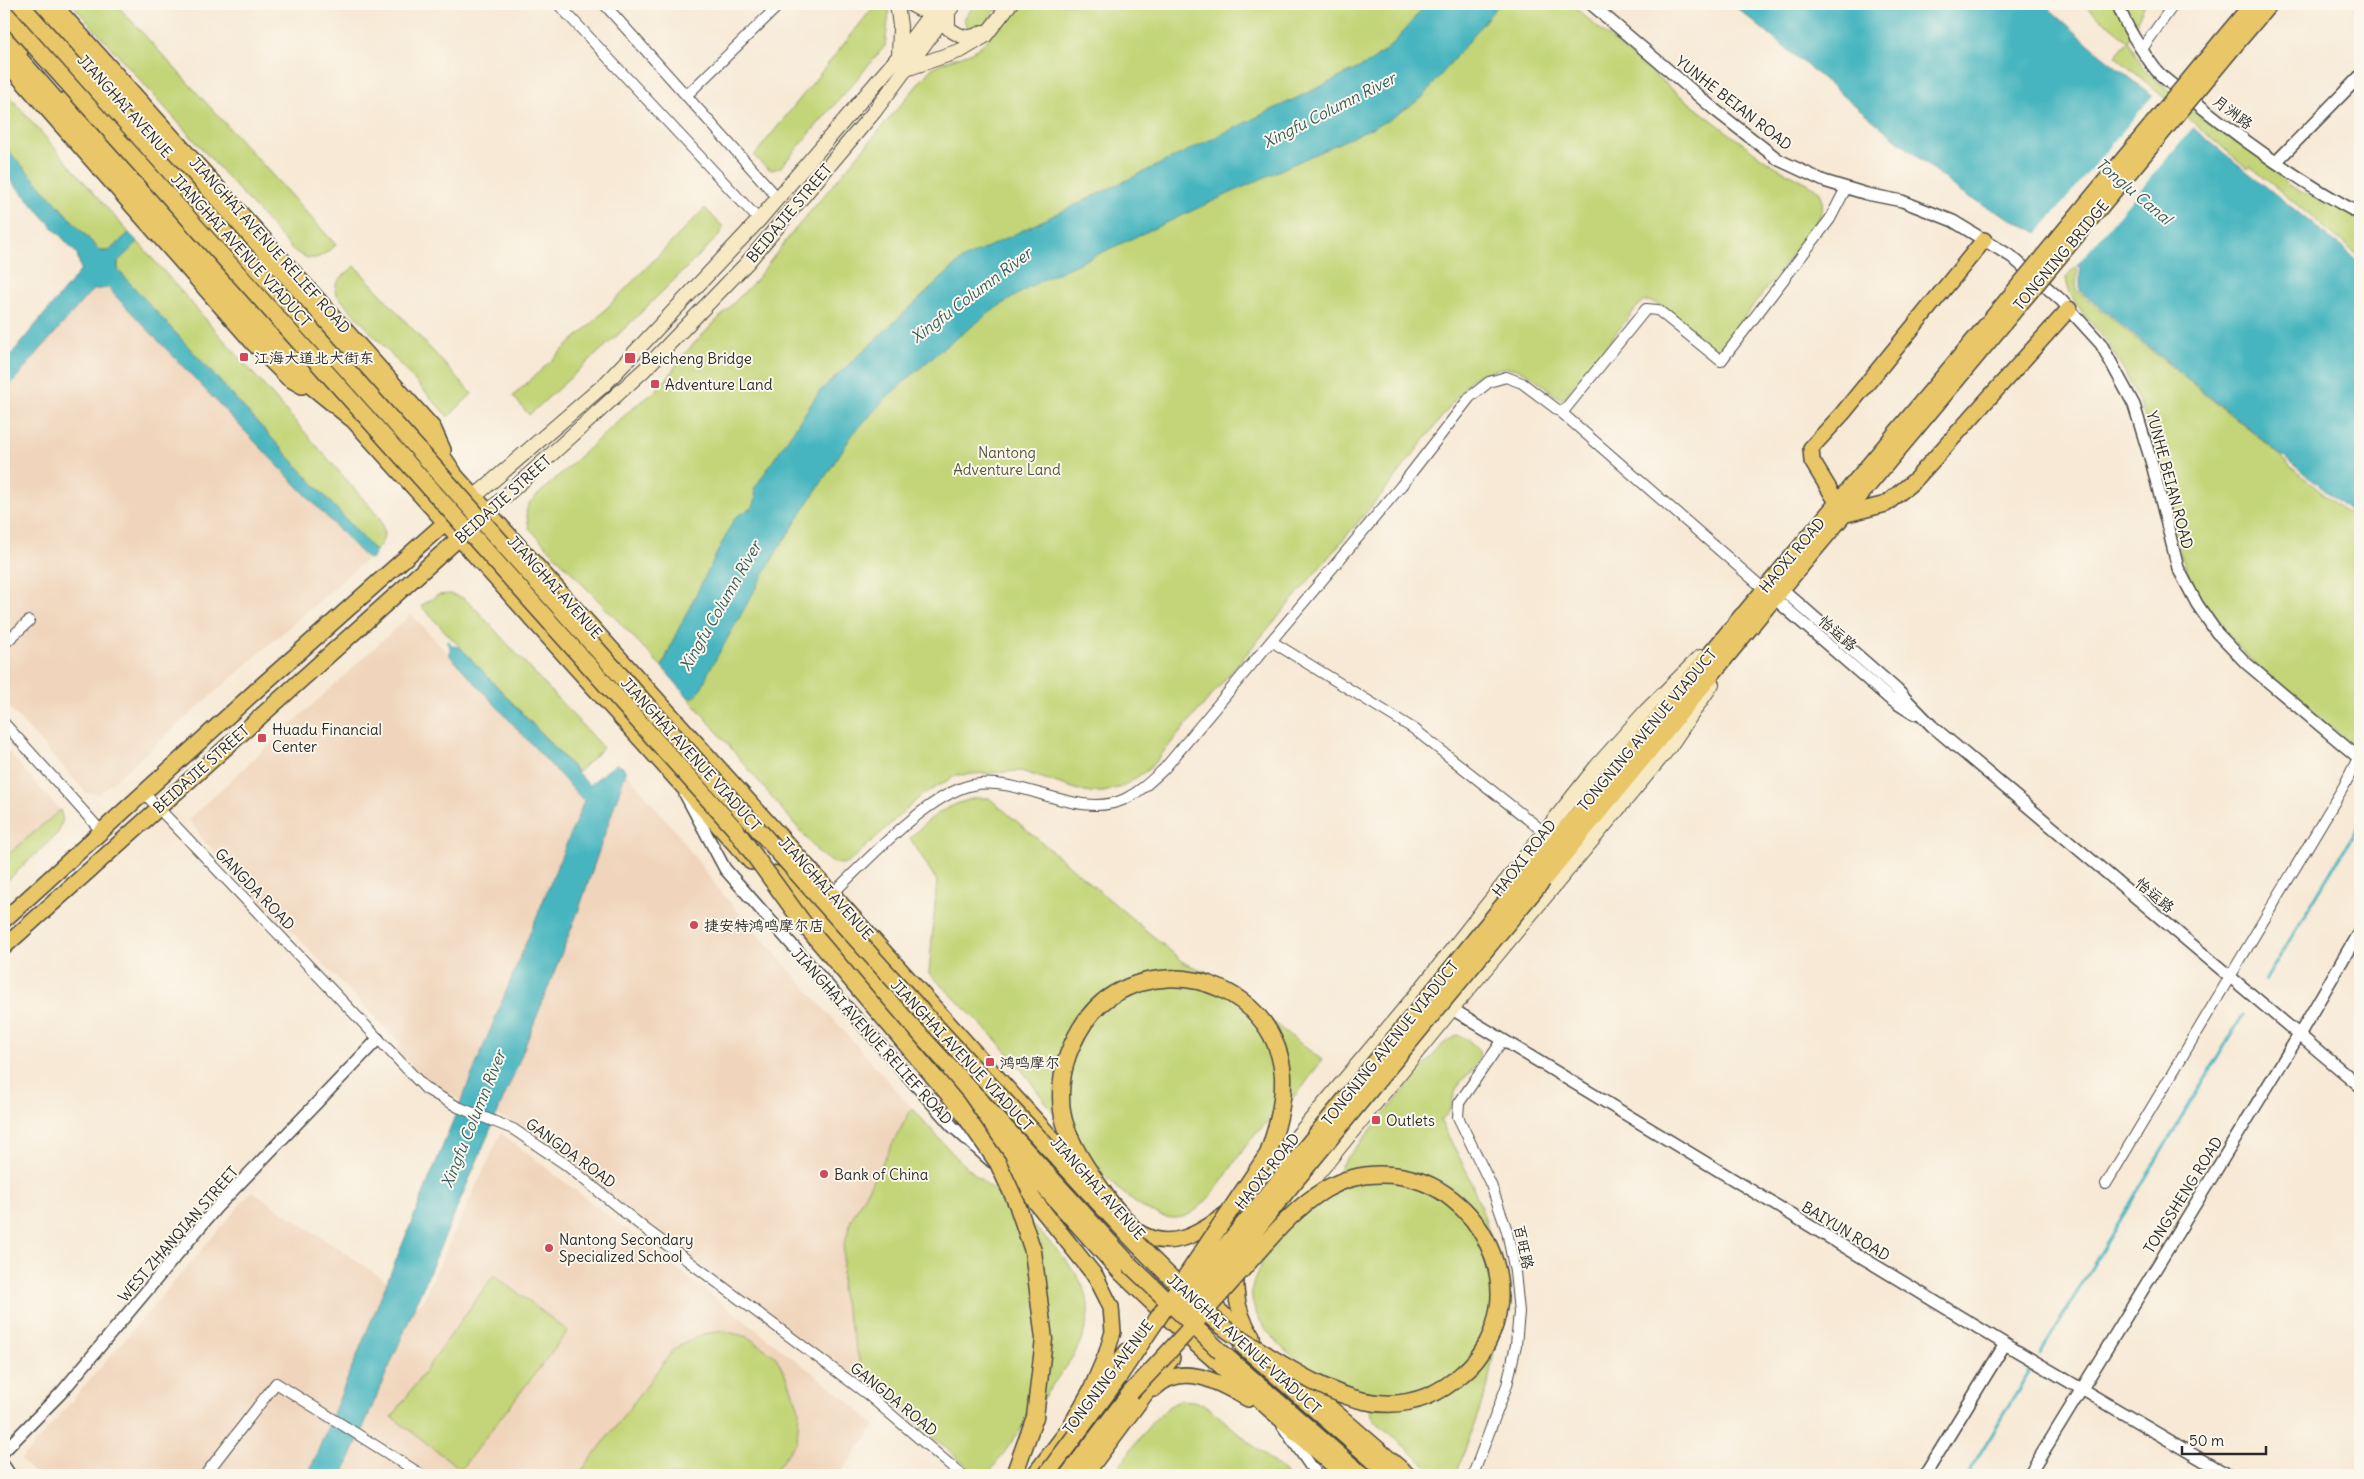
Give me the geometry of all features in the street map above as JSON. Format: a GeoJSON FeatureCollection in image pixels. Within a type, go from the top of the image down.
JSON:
{"type":"FeatureCollection","features":[{"type":"Feature","properties":{"kind":"highway","name":"JIANGHAI AVENUE VIADUCT"},"geometry":{"type":"LineString","coordinates":[[20,4],[872,958],[1148,1257],[1224,1329],[1390,1475]]}},
{"type":"Feature","properties":{"kind":"highway"},"geometry":{"type":"LineString","coordinates":[[42,4],[427,434],[452,472]]}},
{"type":"Feature","properties":{"kind":"highway","name":"JIANGHAI AVENUE VIADUCT"},"geometry":{"type":"LineString","coordinates":[[4,12],[735,829],[1129,1264],[1221,1352],[1362,1475]]}},
{"type":"Feature","properties":{"kind":"highway"},"geometry":{"type":"LineString","coordinates":[[4,42],[291,374],[351,418]]}},
{"type":"Feature","properties":{"kind":"highway","name":"TONGNING AVENUE VIADUCT"},"geometry":{"type":"LineString","coordinates":[[1046,1475],[1113,1385],[1275,1183],[1537,875],[1747,621]]}},
{"type":"Feature","properties":{"kind":"highway"},"geometry":{"type":"LineString","coordinates":[[735,829],[804,924],[957,1104],[998,1163],[1017,1204],[1033,1251],[1044,1339],[1035,1417],[1014,1475]]}},
{"type":"Feature","properties":{"kind":"highway","name":"TONGNING AVENUE VIADUCT"},"geometry":{"type":"LineString","coordinates":[[1068,1475],[1133,1400],[1175,1331],[1537,875]]}},
{"type":"Feature","properties":{"kind":"highway"},"geometry":{"type":"LineString","coordinates":[[1113,1385],[1268,1154],[1279,1124],[1283,1076],[1279,1056],[1269,1030],[1256,1014],[1225,990],[1208,983],[1182,977],[1160,978],[1138,983],[1114,994],[1097,1007],[1079,1030],[1067,1056],[1062,1078],[1065,1125],[1080,1157],[1148,1257]]}},
{"type":"Feature","properties":{"kind":"highway"},"geometry":{"type":"LineString","coordinates":[[1133,1400],[1265,1243],[1303,1206],[1329,1187],[1351,1179],[1395,1174],[1420,1180],[1440,1190],[1467,1211],[1488,1243],[1495,1262],[1499,1282],[1499,1305],[1494,1328],[1487,1343],[1481,1354],[1459,1378],[1424,1398],[1386,1405],[1365,1402],[1320,1387],[1224,1329]]}},
{"type":"Feature","properties":{"kind":"main road","name":"JIANGHAI AVENUE"},"geometry":{"type":"LineString","coordinates":[[33,4],[474,497],[1135,1230],[1182,1278],[1408,1475]]}},
{"type":"Feature","properties":{"kind":"main road","name":"JIANGHAI AVENUE RELIEF ROAD"},"geometry":{"type":"LineString","coordinates":[[54,4],[433,428],[452,472]]}},
{"type":"Feature","properties":{"kind":"main road"},"geometry":{"type":"LineString","coordinates":[[897,4],[900,26],[900,56]]}},
{"type":"Feature","properties":{"kind":"main road"},"geometry":{"type":"LineString","coordinates":[[910,4],[919,9],[944,6],[948,28],[959,37],[974,37],[996,24]]}},
{"type":"Feature","properties":{"kind":"main road"},"geometry":{"type":"LineString","coordinates":[[909,68],[962,50],[985,36],[1010,4]]}},
{"type":"Feature","properties":{"kind":"main road"},"geometry":{"type":"LineString","coordinates":[[2226,45],[2252,4]]}},
{"type":"Feature","properties":{"kind":"main road"},"geometry":{"type":"LineString","coordinates":[[2226,45],[2270,4]]}},
{"type":"Feature","properties":{"kind":"main road","name":"BEIDAJIE STREET"},"geometry":{"type":"LineString","coordinates":[[4,920],[444,522],[605,384],[759,220],[944,6]]}},
{"type":"Feature","properties":{"kind":"main road","name":"BEIDAJIE STREET"},"geometry":{"type":"LineString","coordinates":[[4,947],[644,370],[747,263],[874,112],[909,68],[944,6]]}},
{"type":"Feature","properties":{"kind":"main road"},"geometry":{"type":"LineString","coordinates":[[4,30],[444,522],[1120,1272],[1158,1310],[1344,1475]]}},
{"type":"Feature","properties":{"kind":"main road","name":"TONGNING BRIDGE"},"geometry":{"type":"LineString","coordinates":[[1981,340],[2226,45]]}},
{"type":"Feature","properties":{"kind":"main road"},"geometry":{"type":"LineString","coordinates":[[4,60],[254,345],[291,374]]}},
{"type":"Feature","properties":{"kind":"main road"},"geometry":{"type":"LineString","coordinates":[[1984,240],[1811,448],[1812,461],[1840,509],[1886,504],[1915,480],[2069,309]]}},
{"type":"Feature","properties":{"kind":"main road","name":"HAOXI ROAD"},"geometry":{"type":"LineString","coordinates":[[1182,1278],[1241,1203],[1420,990],[1596,767],[1646,711],[1747,621],[1981,340]]}},
{"type":"Feature","properties":{"kind":"main road","name":"HAOXI ROAD"},"geometry":{"type":"LineString","coordinates":[[1213,1304],[1452,1009],[1668,749],[1747,621]]}},
{"type":"Feature","properties":{"kind":"main road"},"geometry":{"type":"LineString","coordinates":[[981,1118],[1034,1200],[1096,1277],[1111,1307],[1113,1332],[1106,1355],[1091,1390],[1070,1428]]}},
{"type":"Feature","properties":{"kind":"main road"},"geometry":{"type":"LineString","coordinates":[[1135,1230],[1158,1242],[1178,1240],[1194,1235],[1210,1226],[1241,1203]]}},
{"type":"Feature","properties":{"kind":"main road"},"geometry":{"type":"LineString","coordinates":[[1236,1275],[1236,1296],[1239,1309],[1247,1329],[1258,1346]]}},
{"type":"Feature","properties":{"kind":"main road","name":"TONGNING AVENUE"},"geometry":{"type":"LineString","coordinates":[[1034,1475],[1182,1278]]}},
{"type":"Feature","properties":{"kind":"main road"},"geometry":{"type":"LineString","coordinates":[[1085,1475],[1133,1400],[1188,1337],[1213,1304]]}},
{"type":"Feature","properties":{"kind":"main road"},"geometry":{"type":"LineString","coordinates":[[1133,1400],[1173,1375],[1192,1375],[1224,1386],[1274,1414]]}},
{"type":"Feature","properties":{"kind":"street"},"geometry":{"type":"LineString","coordinates":[[558,4],[759,220]]}},
{"type":"Feature","properties":{"kind":"street"},"geometry":{"type":"LineString","coordinates":[[604,4],[778,198]]}},
{"type":"Feature","properties":{"kind":"street"},"geometry":{"type":"LineString","coordinates":[[686,96],[780,4]]}},
{"type":"Feature","properties":{"kind":"street","name":"YUNHE BEIAN ROAD"},"geometry":{"type":"LineString","coordinates":[[1591,4],[1715,110],[1779,160],[1824,181],[1902,201],[1953,221],[2012,257],[2069,309],[2101,344],[2134,405],[2152,464],[2178,568],[2197,604],[2217,633],[2246,664],[2359,759]]}},
{"type":"Feature","properties":{"kind":"street","name":"月洲路"},"geometry":{"type":"LineString","coordinates":[[2118,4],[2142,49],[2157,71],[2217,120],[2276,162],[2315,189],[2360,214]]}},
{"type":"Feature","properties":{"kind":"street"},"geometry":{"type":"LineString","coordinates":[[2142,49],[2174,4]]}},
{"type":"Feature","properties":{"kind":"street"},"geometry":{"type":"LineString","coordinates":[[2276,162],[2360,76]]}},
{"type":"Feature","properties":{"kind":"street"},"geometry":{"type":"LineString","coordinates":[[1562,413],[1646,309],[1658,310],[1721,361],[1830,219],[1846,188]]}},
{"type":"Feature","properties":{"kind":"street"},"geometry":{"type":"LineString","coordinates":[[832,894],[922,811],[950,792],[972,785],[1015,787],[1091,805],[1124,800],[1142,789],[1164,769],[1401,486],[1470,397],[1489,382],[1506,377],[1522,383],[1562,413],[1773,592]]}},
{"type":"Feature","properties":{"kind":"street","name":"怡运路"},"geometry":{"type":"LineString","coordinates":[[1773,592],[1890,699],[1932,726],[2360,1086]]}},
{"type":"Feature","properties":{"kind":"street"},"geometry":{"type":"LineString","coordinates":[[4,644],[29,621]]}},
{"type":"Feature","properties":{"kind":"street"},"geometry":{"type":"LineString","coordinates":[[1271,641],[1414,729],[1544,832]]}},
{"type":"Feature","properties":{"kind":"street"},"geometry":{"type":"LineString","coordinates":[[4,723],[102,832]]}},
{"type":"Feature","properties":{"kind":"street"},"geometry":{"type":"LineString","coordinates":[[2106,1184],[2359,759]]}},
{"type":"Feature","properties":{"kind":"street","name":"JIANGHAI AVENUE RELIEF ROAD"},"geometry":{"type":"LineString","coordinates":[[677,779],[725,869],[952,1126],[1034,1200],[1065,1212]]}},
{"type":"Feature","properties":{"kind":"street","name":"GANGDA ROAD"},"geometry":{"type":"LineString","coordinates":[[144,793],[426,1089],[458,1106],[513,1130],[565,1164],[644,1228],[867,1394],[962,1475]]}},
{"type":"Feature","properties":{"kind":"street","name":"TONGSHENG ROAD"},"geometry":{"type":"LineString","coordinates":[[2029,1475],[2299,1035],[2360,930]]}},
{"type":"Feature","properties":{"kind":"street","name":"BAIYUN ROAD"},"geometry":{"type":"LineString","coordinates":[[1452,1009],[2004,1344],[2228,1475]]}},
{"type":"Feature","properties":{"kind":"street","name":"WEST ZHANQIAN STREET"},"geometry":{"type":"LineString","coordinates":[[4,1451],[60,1393],[216,1208],[378,1039]]}},
{"type":"Feature","properties":{"kind":"street","name":"百旺路"},"geometry":{"type":"LineString","coordinates":[[1473,1475],[1507,1386],[1516,1345],[1519,1312],[1515,1272],[1507,1231],[1491,1185],[1458,1117],[1459,1103],[1502,1041]]}},
{"type":"Feature","properties":{"kind":"street"},"geometry":{"type":"LineString","coordinates":[[1924,1475],[2004,1344]]}},
{"type":"Feature","properties":{"kind":"street"},"geometry":{"type":"LineString","coordinates":[[205,1475],[276,1383],[422,1475]]}},
{"type":"Feature","properties":{"kind":"street"},"geometry":{"type":"LineString","coordinates":[[1274,1414],[1316,1475]]}},
{"type":"Feature","properties":{"kind":"street"},"geometry":{"type":"LineString","coordinates":[[4,1466],[8,1475]]}},
{"type":"Feature","properties":{"kind":"street"},"geometry":{"type":"LineString","coordinates":[[4,1472],[8,1475]]}},
{"type":"Feature","properties":{"kind":"shaded area"},"geometry":{"type":"Polygon","coordinates":[[[108,288],[116,293],[367,559],[99,794],[86,793],[4,702],[4,392],[85,298],[93,290],[108,288]]]}},
{"type":"Feature","properties":{"kind":"shaded area"},"geometry":{"type":"Polygon","coordinates":[[[411,614],[584,801],[461,1101],[430,1084],[396,1049],[401,1044],[204,841],[189,819],[411,614]]]}},
{"type":"Feature","properties":{"kind":"shaded area"},"geometry":{"type":"Polygon","coordinates":[[[4,747],[60,810],[4,858],[4,747]]]}},
{"type":"Feature","properties":{"kind":"shaded area"},"geometry":{"type":"Polygon","coordinates":[[[626,772],[676,832],[720,891],[912,1108],[851,1220],[844,1246],[841,1291],[850,1328],[860,1363],[870,1382],[883,1395],[793,1336],[560,1156],[519,1126],[497,1115],[579,909],[626,772]]]}},
{"type":"Feature","properties":{"kind":"shaded area","name":"Nantong Secondary Specialized School"},"geometry":{"type":"Polygon","coordinates":[[[501,1133],[845,1398],[875,1426],[839,1475],[35,1475],[21,1460],[252,1191],[421,1304],[501,1133]]]}},
{"type":"Feature","properties":{"kind":"green space"},"geometry":{"type":"Polygon","coordinates":[[[72,4],[116,4],[336,245],[319,257],[314,258],[304,256],[291,248],[72,4]]]}},
{"type":"Feature","properties":{"kind":"green space"},"geometry":{"type":"Polygon","coordinates":[[[876,4],[890,4],[885,46],[781,167],[772,170],[766,167],[754,156],[876,4]]]}},
{"type":"Feature","properties":{"kind":"green space"},"geometry":{"type":"Polygon","coordinates":[[[975,4],[1001,4],[986,23],[972,29],[967,27],[964,19],[975,4]]]}},
{"type":"Feature","properties":{"kind":"green space","name":"Nantong Adventure Land"},"geometry":{"type":"Polygon","coordinates":[[[1014,4],[1571,4],[1643,66],[1717,125],[1768,162],[1817,189],[1822,199],[1822,209],[1819,219],[1718,352],[1661,306],[1645,301],[1637,307],[1562,400],[1521,370],[1500,368],[1471,379],[1392,482],[1150,768],[1124,786],[1104,792],[1085,792],[1021,771],[957,775],[922,795],[848,863],[835,863],[818,852],[688,697],[697,696],[708,671],[675,637],[662,667],[529,528],[526,511],[530,502],[636,405],[650,396],[662,384],[680,358],[755,281],[792,233],[931,69],[978,48],[990,37],[1014,4]]]}},
{"type":"Feature","properties":{"kind":"green space"},"geometry":{"type":"Polygon","coordinates":[[[2083,4],[2145,4],[2128,41],[2083,4]]]}},
{"type":"Feature","properties":{"kind":"green space"},"geometry":{"type":"Polygon","coordinates":[[[2128,41],[2144,69],[2203,120],[2263,160],[2290,187],[2360,218],[2360,257],[2250,166],[2247,168],[2115,56],[2128,41]]]}},
{"type":"Feature","properties":{"kind":"green space"},"geometry":{"type":"Polygon","coordinates":[[[4,90],[129,233],[109,251],[100,251],[4,146],[4,90]]]}},
{"type":"Feature","properties":{"kind":"green space"},"geometry":{"type":"Polygon","coordinates":[[[705,208],[723,227],[720,235],[621,332],[529,415],[513,396],[590,325],[705,208]]]}},
{"type":"Feature","properties":{"kind":"green space"},"geometry":{"type":"Polygon","coordinates":[[[138,242],[379,517],[384,535],[382,543],[375,551],[118,270],[118,261],[138,242]]]}},
{"type":"Feature","properties":{"kind":"green space"},"geometry":{"type":"Polygon","coordinates":[[[355,266],[472,394],[448,417],[336,294],[335,289],[338,282],[355,266]]]}},
{"type":"Feature","properties":{"kind":"green space"},"geometry":{"type":"Polygon","coordinates":[[[2075,267],[2077,269],[2076,290],[2279,454],[2291,467],[2360,524],[2360,751],[2291,695],[2244,653],[2206,608],[2192,583],[2178,546],[2148,426],[2137,397],[2111,348],[2080,309],[2071,294],[2066,277],[2075,267]]]}},
{"type":"Feature","properties":{"kind":"green space"},"geometry":{"type":"Polygon","coordinates":[[[450,594],[463,598],[473,606],[603,748],[578,772],[421,606],[438,595],[450,594]]]}},
{"type":"Feature","properties":{"kind":"green space"},"geometry":{"type":"Polygon","coordinates":[[[975,798],[989,798],[1186,964],[1207,972],[1322,1060],[1302,1088],[1249,1142],[1211,1196],[1192,1213],[1182,1217],[1159,1216],[1135,1203],[1110,1181],[1086,1155],[1009,1054],[929,973],[937,881],[910,838],[925,823],[939,813],[975,798]]]}},
{"type":"Feature","properties":{"kind":"green space"},"geometry":{"type":"Polygon","coordinates":[[[60,810],[63,819],[58,833],[4,884],[4,858],[60,810]]]}},
{"type":"Feature","properties":{"kind":"green space"},"geometry":{"type":"Polygon","coordinates":[[[1457,1035],[1474,1045],[1480,1056],[1475,1066],[1458,1086],[1448,1113],[1440,1120],[1469,1176],[1484,1216],[1491,1240],[1500,1318],[1487,1389],[1458,1469],[1455,1475],[1437,1475],[1374,1420],[1369,1408],[1315,1373],[1277,1342],[1263,1325],[1254,1307],[1252,1289],[1261,1264],[1288,1227],[1325,1190],[1342,1164],[1443,1044],[1457,1035]]]}},
{"type":"Feature","properties":{"kind":"green space"},"geometry":{"type":"Polygon","coordinates":[[[912,1108],[961,1162],[1052,1244],[1079,1279],[1088,1302],[1086,1326],[1074,1355],[988,1475],[977,1475],[870,1382],[860,1363],[841,1291],[844,1246],[851,1220],[912,1108]]]}},
{"type":"Feature","properties":{"kind":"green space"},"geometry":{"type":"Polygon","coordinates":[[[494,1275],[568,1331],[461,1469],[392,1417],[494,1275]]]}},
{"type":"Feature","properties":{"kind":"green space"},"geometry":{"type":"Polygon","coordinates":[[[724,1331],[748,1337],[776,1357],[789,1382],[799,1409],[797,1441],[772,1475],[579,1475],[674,1349],[703,1334],[724,1331]]]}},
{"type":"Feature","properties":{"kind":"green space"},"geometry":{"type":"Polygon","coordinates":[[[1180,1400],[1195,1401],[1208,1407],[1288,1475],[1113,1475],[1151,1424],[1180,1400]]]}},
{"type":"Feature","properties":{"kind":"water","name":"Xingfu Column River"},"geometry":{"type":"Polygon","coordinates":[[[1426,4],[1499,4],[1422,98],[1389,120],[1040,281],[996,308],[941,350],[887,397],[853,434],[777,551],[709,671],[700,691],[693,698],[688,697],[662,667],[675,636],[733,521],[737,516],[753,507],[756,498],[754,489],[819,392],[961,260],[1369,63],[1393,44],[1426,4]]]}},
{"type":"Feature","properties":{"kind":"water","name":"Tonglu Canal"},"geometry":{"type":"Polygon","coordinates":[[[1732,4],[2044,4],[2099,53],[2360,262],[2360,519],[2080,291],[2080,268],[2035,231],[1964,195],[1732,4]]]}},
{"type":"Feature","properties":{"kind":"water"},"geometry":{"type":"Polygon","coordinates":[[[4,146],[100,251],[109,251],[129,233],[138,242],[118,261],[118,270],[375,551],[372,558],[367,559],[108,288],[93,290],[85,298],[4,392],[4,363],[81,270],[77,254],[4,173],[4,146]]]}},
{"type":"Feature","properties":{"kind":"water","name":"Xingfu Column River"},"geometry":{"type":"Polygon","coordinates":[[[450,645],[461,648],[589,785],[616,764],[623,767],[626,772],[579,909],[514,1074],[343,1475],[308,1475],[584,801],[450,656],[450,645]]]}},
{"type":"Feature","properties":{"kind":"pier"},"geometry":{"type":"Polygon","coordinates":[[[2154,94],[2194,126],[2075,267],[2036,235],[2154,94]]]}},
{"type":"Feature","properties":{"kind":"waterway"},"geometry":{"type":"LineString","coordinates":[[448,642],[453,648]]}},
{"type":"Feature","properties":{"kind":"waterway"},"geometry":{"type":"LineString","coordinates":[[2265,981],[2360,823]]}},
{"type":"Feature","properties":{"kind":"waterway"},"geometry":{"type":"LineString","coordinates":[[2040,1354],[2243,1015]]}},
{"type":"Feature","properties":{"kind":"waterway"},"geometry":{"type":"LineString","coordinates":[[1967,1475],[2030,1371]]}},
{"type":"Feature","properties":{"kind":"place","name":"江海大道北大街东"},"geometry":{"type":"Point","coordinates":[244,357]}},
{"type":"Feature","properties":{"kind":"place","name":"Beicheng Bridge"},"geometry":{"type":"Point","coordinates":[630,358]}},
{"type":"Feature","properties":{"kind":"place","name":"Adventure Land"},"geometry":{"type":"Point","coordinates":[655,384]}},
{"type":"Feature","properties":{"kind":"place","name":"Huadu Financial Center"},"geometry":{"type":"Point","coordinates":[262,738]}},
{"type":"Feature","properties":{"kind":"place","name":"捷安特鸿鸣摩尔店"},"geometry":{"type":"Point","coordinates":[694,925]}},
{"type":"Feature","properties":{"kind":"place","name":"鸿鸣摩尔"},"geometry":{"type":"Point","coordinates":[990,1062]}},
{"type":"Feature","properties":{"kind":"place","name":"Outlets"},"geometry":{"type":"Point","coordinates":[1376,1120]}},
{"type":"Feature","properties":{"kind":"place","name":"Bank of China"},"geometry":{"type":"Point","coordinates":[824,1174]}},
{"type":"Feature","properties":{"kind":"place","name":"Nantong Secondary Specialized School"},"geometry":{"type":"Point","coordinates":[549,1248]}}]}
